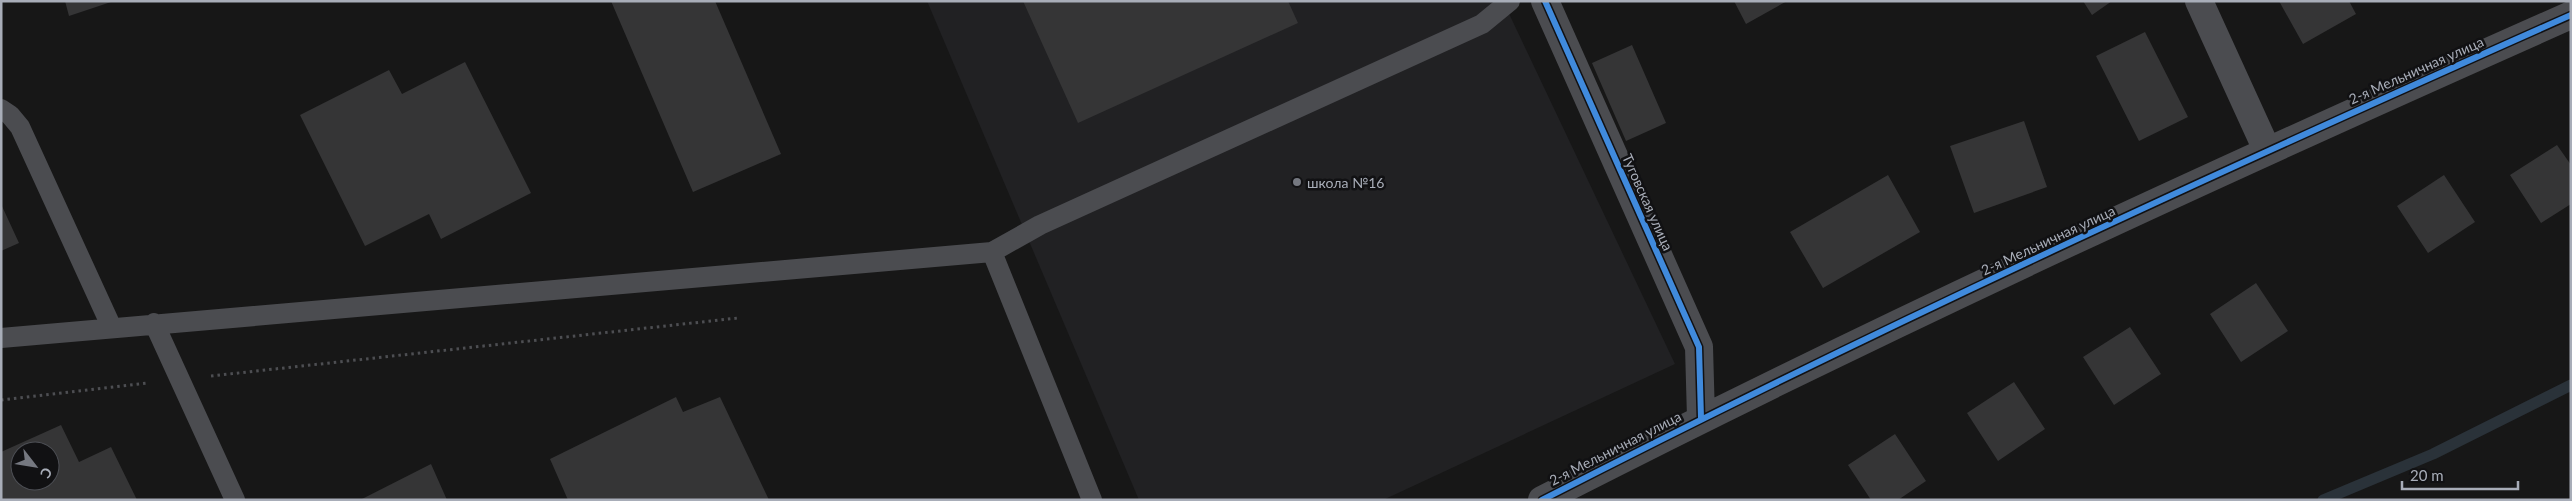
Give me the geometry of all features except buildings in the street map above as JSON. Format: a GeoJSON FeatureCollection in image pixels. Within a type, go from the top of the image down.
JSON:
{"type":"FeatureCollection","features":[{"type":"Feature","properties":{"kind":"street","name":"Туговская улица"},"geometry":{"type":"LineString","coordinates":[[1545,1],[1699,347],[1701,418]]}},
{"type":"Feature","properties":{"kind":"street"},"geometry":{"type":"LineString","coordinates":[[2199,1],[2267,150]]}},
{"type":"Feature","properties":{"kind":"street","name":"2-я Мельничная улица"},"geometry":{"type":"LineString","coordinates":[[1542,500],[1701,418],[2267,150],[2571,15]]}},
{"type":"Feature","properties":{"kind":"lane"},"geometry":{"type":"LineString","coordinates":[[1,338],[154,323],[992,252],[1040,225],[1482,24],[1510,1]]}},
{"type":"Feature","properties":{"kind":"lane"},"geometry":{"type":"LineString","coordinates":[[1,110],[10,114],[20,127],[112,328]]}},
{"type":"Feature","properties":{"kind":"lane"},"geometry":{"type":"LineString","coordinates":[[992,252],[1092,500]]}},
{"type":"Feature","properties":{"kind":"lane"},"geometry":{"type":"LineString","coordinates":[[154,323],[235,500]]}},
{"type":"Feature","properties":{"kind":"path"},"geometry":{"type":"LineString","coordinates":[[1,400],[738,318]]}},
{"type":"Feature","properties":{"kind":"shaded area","name":"школа №16"},"geometry":{"type":"Polygon","coordinates":[[[927,1],[1503,1],[1675,364],[1383,500],[1139,500],[927,1]]]}},
{"type":"Feature","properties":{"kind":"waterway"},"geometry":{"type":"LineString","coordinates":[[2323,500],[2433,454],[2571,385]]}},
{"type":"Feature","properties":{"kind":"cycle path"},"geometry":{"type":"LineString","coordinates":[[1545,1],[1699,347],[1701,418]]}},
{"type":"Feature","properties":{"kind":"cycle path"},"geometry":{"type":"LineString","coordinates":[[1542,500],[1796,373],[2053,250],[2311,131],[2571,15]]}},
{"type":"Feature","properties":{"kind":"place","name":"школа №16"},"geometry":{"type":"Point","coordinates":[1297,182]}}]}
